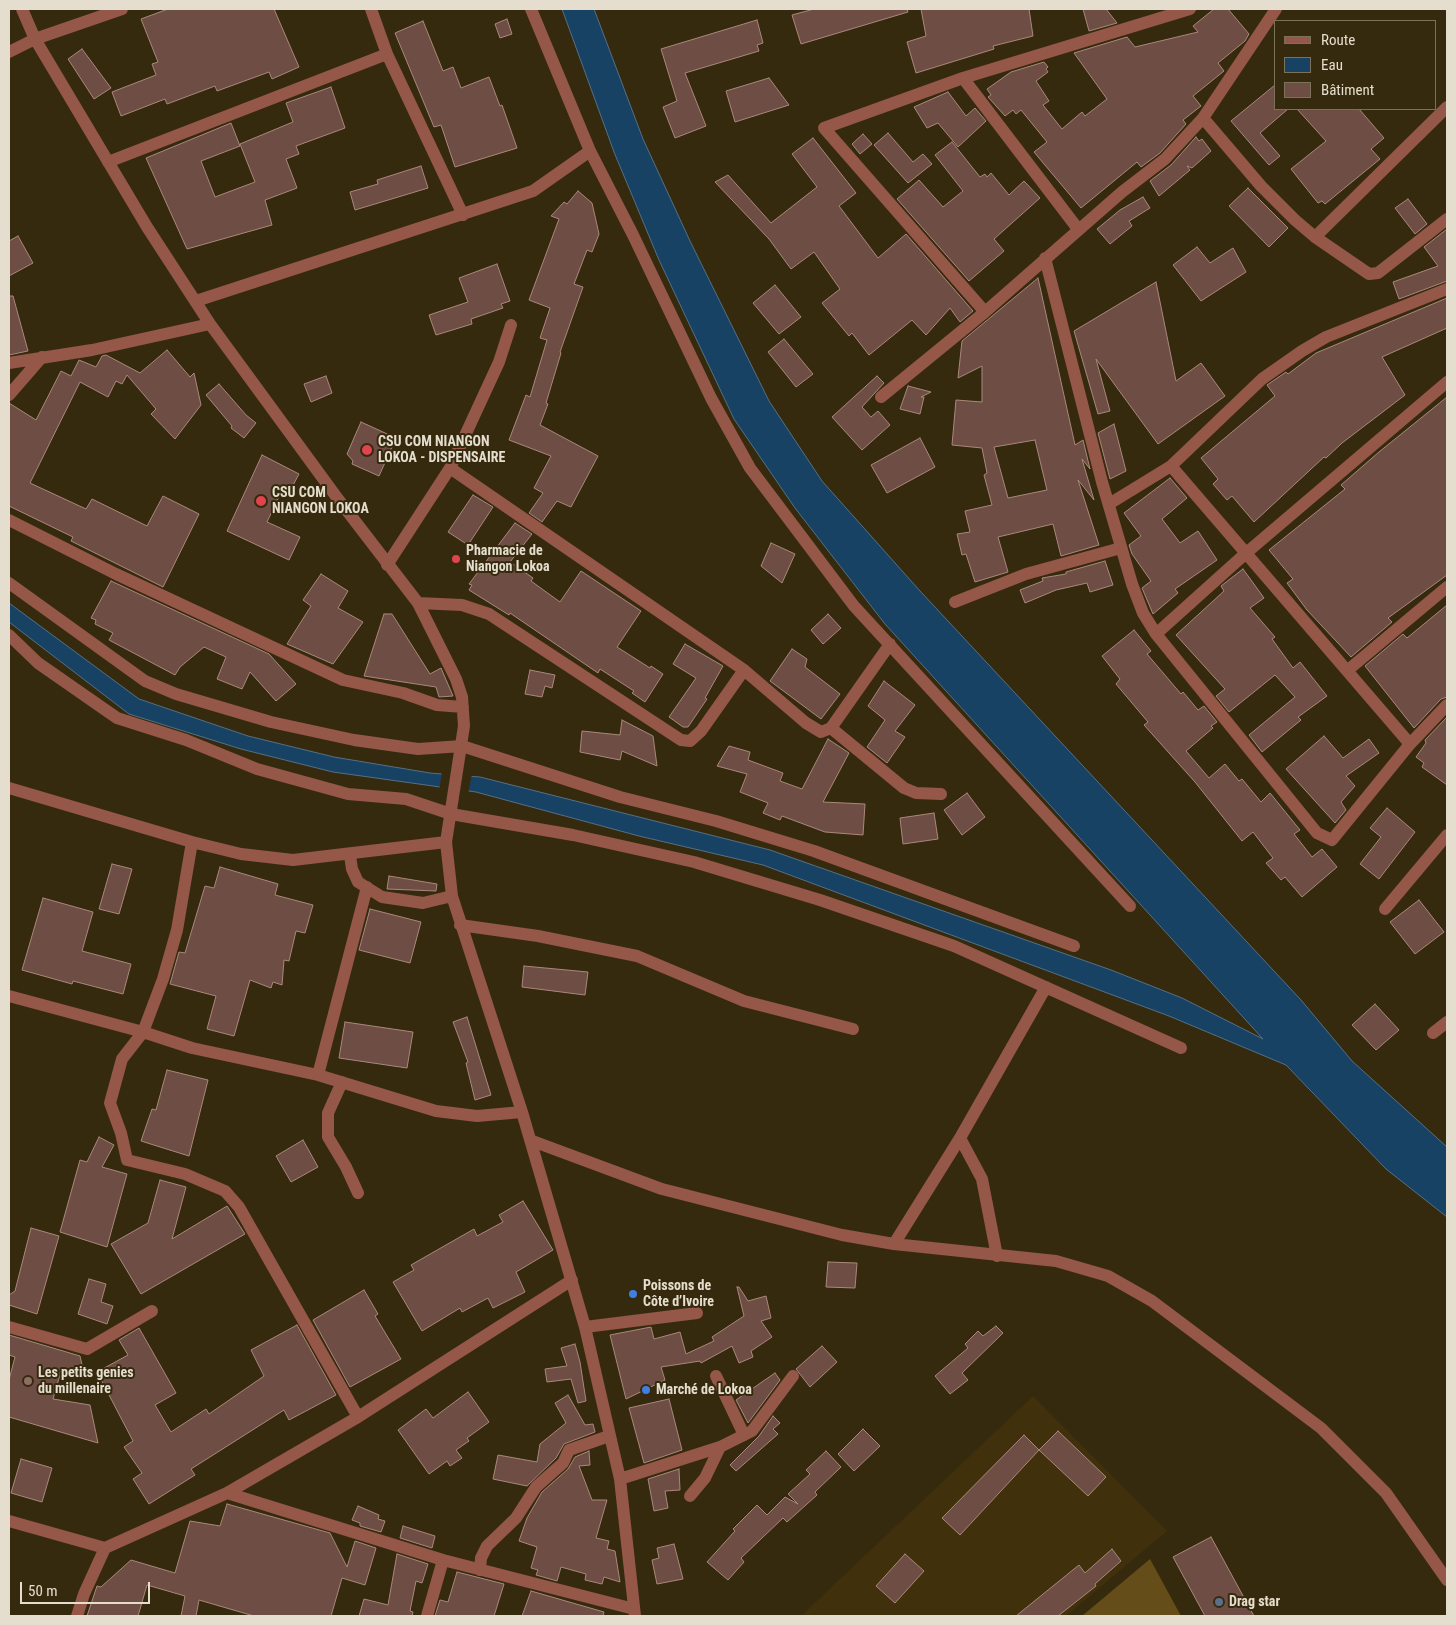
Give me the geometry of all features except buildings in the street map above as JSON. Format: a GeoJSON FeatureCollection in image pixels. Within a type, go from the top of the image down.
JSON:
{"type":"FeatureCollection","features":[{"type":"Feature","properties":{"kind":"street"},"geometry":{"type":"LineString","coordinates":[[22,9],[35,39],[147,227],[210,324],[387,565],[418,603],[456,678],[463,707],[462,746],[446,842],[452,896],[522,1112],[586,1327],[608,1436],[620,1479],[635,1612],[443,1560],[228,1492]]}},
{"type":"Feature","properties":{"kind":"street"},"geometry":{"type":"LineString","coordinates":[[9,52],[35,39],[122,9]]}},
{"type":"Feature","properties":{"kind":"street"},"geometry":{"type":"LineString","coordinates":[[371,9],[387,54],[463,215]]}},
{"type":"Feature","properties":{"kind":"street"},"geometry":{"type":"LineString","coordinates":[[531,9],[590,151],[634,235],[711,398],[750,468],[854,606],[1130,906]]}},
{"type":"Feature","properties":{"kind":"street"},"geometry":{"type":"LineString","coordinates":[[985,312],[824,128],[963,78],[1190,9]]}},
{"type":"Feature","properties":{"kind":"street"},"geometry":{"type":"LineString","coordinates":[[880,397],[985,312],[1078,229],[1165,159],[1203,118],[1276,9]]}},
{"type":"Feature","properties":{"kind":"street"},"geometry":{"type":"LineString","coordinates":[[108,162],[387,54]]}},
{"type":"Feature","properties":{"kind":"street"},"geometry":{"type":"LineString","coordinates":[[963,78],[1078,229]]}},
{"type":"Feature","properties":{"kind":"street"},"geometry":{"type":"LineString","coordinates":[[1315,237],[1447,107]]}},
{"type":"Feature","properties":{"kind":"street"},"geometry":{"type":"LineString","coordinates":[[1203,118],[1261,186],[1315,237],[1359,269],[1369,274],[1378,273],[1447,219]]}},
{"type":"Feature","properties":{"kind":"street"},"geometry":{"type":"LineString","coordinates":[[196,301],[533,191],[590,151]]}},
{"type":"Feature","properties":{"kind":"street"},"geometry":{"type":"LineString","coordinates":[[1045,258],[1121,548],[1142,613],[1156,634],[1317,833],[1332,840],[1410,744],[1447,705]]}},
{"type":"Feature","properties":{"kind":"street"},"geometry":{"type":"LineString","coordinates":[[1109,504],[1171,466],[1262,379],[1302,351],[1326,337],[1447,289]]}},
{"type":"Feature","properties":{"kind":"street"},"geometry":{"type":"LineString","coordinates":[[9,363],[92,350],[210,324]]}},
{"type":"Feature","properties":{"kind":"street"},"geometry":{"type":"LineString","coordinates":[[387,565],[450,468],[499,362],[511,325]]}},
{"type":"Feature","properties":{"kind":"street"},"geometry":{"type":"LineString","coordinates":[[9,395],[42,357]]}},
{"type":"Feature","properties":{"kind":"street"},"geometry":{"type":"LineString","coordinates":[[1156,634],[1245,554],[1447,382]]}},
{"type":"Feature","properties":{"kind":"street"},"geometry":{"type":"LineString","coordinates":[[1171,466],[1410,744]]}},
{"type":"Feature","properties":{"kind":"street"},"geometry":{"type":"LineString","coordinates":[[450,468],[744,670],[820,732],[831,728],[890,644]]}},
{"type":"Feature","properties":{"kind":"street"},"geometry":{"type":"LineString","coordinates":[[9,520],[116,574],[343,680],[403,694],[437,706],[463,707]]}},
{"type":"Feature","properties":{"kind":"street"},"geometry":{"type":"LineString","coordinates":[[955,602],[1026,574],[1121,548]]}},
{"type":"Feature","properties":{"kind":"street"},"geometry":{"type":"LineString","coordinates":[[9,583],[146,681],[176,694],[271,722],[354,740],[418,749],[462,746],[620,797],[716,821],[814,852],[1074,946]]}},
{"type":"Feature","properties":{"kind":"street"},"geometry":{"type":"LineString","coordinates":[[1348,670],[1447,587]]}},
{"type":"Feature","properties":{"kind":"street"},"geometry":{"type":"LineString","coordinates":[[418,603],[462,605],[489,614],[681,740],[690,741],[701,731],[744,670]]}},
{"type":"Feature","properties":{"kind":"street"},"geometry":{"type":"LineString","coordinates":[[9,635],[38,663],[117,718],[186,740],[257,769],[348,794],[406,799],[451,814],[573,835],[694,862],[820,900],[954,946],[1181,1048]]}},
{"type":"Feature","properties":{"kind":"street"},"geometry":{"type":"LineString","coordinates":[[831,728],[904,788],[916,794],[941,794]]}},
{"type":"Feature","properties":{"kind":"street"},"geometry":{"type":"LineString","coordinates":[[9,788],[192,842],[241,854],[293,860],[350,855],[446,842]]}},
{"type":"Feature","properties":{"kind":"street"},"geometry":{"type":"LineString","coordinates":[[1385,910],[1447,835]]}},
{"type":"Feature","properties":{"kind":"street"},"geometry":{"type":"LineString","coordinates":[[192,842],[177,930],[144,1032],[122,1059],[110,1104],[122,1133],[127,1160],[184,1174],[225,1191],[239,1207],[262,1244],[358,1417]]}},
{"type":"Feature","properties":{"kind":"street"},"geometry":{"type":"LineString","coordinates":[[350,855],[352,869],[358,882],[382,897],[423,903],[452,896]]}},
{"type":"Feature","properties":{"kind":"street"},"geometry":{"type":"LineString","coordinates":[[318,1075],[367,887]]}},
{"type":"Feature","properties":{"kind":"street"},"geometry":{"type":"LineString","coordinates":[[460,925],[538,936],[637,956],[744,1001],[853,1029]]}},
{"type":"Feature","properties":{"kind":"street"},"geometry":{"type":"LineString","coordinates":[[894,1244],[960,1138],[1046,987]]}},
{"type":"Feature","properties":{"kind":"street"},"geometry":{"type":"LineString","coordinates":[[9,996],[144,1032],[192,1048],[318,1075],[436,1111],[477,1116],[522,1112]]}},
{"type":"Feature","properties":{"kind":"street"},"geometry":{"type":"LineString","coordinates":[[1433,1033],[1447,1022]]}},
{"type":"Feature","properties":{"kind":"street"},"geometry":{"type":"LineString","coordinates":[[342,1082],[328,1112],[328,1137],[346,1167],[358,1193]]}},
{"type":"Feature","properties":{"kind":"street"},"geometry":{"type":"LineString","coordinates":[[960,1138],[982,1179],[997,1256]]}},
{"type":"Feature","properties":{"kind":"street"},"geometry":{"type":"LineString","coordinates":[[530,1140],[662,1189],[842,1235],[894,1244],[1056,1262],[1108,1276],[1152,1301],[1321,1428],[1386,1493],[1447,1580]]}},
{"type":"Feature","properties":{"kind":"street"},"geometry":{"type":"LineString","coordinates":[[77,1616],[84,1594],[106,1548],[228,1492],[358,1417],[572,1280]]}},
{"type":"Feature","properties":{"kind":"street"},"geometry":{"type":"LineString","coordinates":[[9,1326],[87,1349],[152,1311]]}},
{"type":"Feature","properties":{"kind":"street"},"geometry":{"type":"LineString","coordinates":[[586,1327],[697,1313]]}},
{"type":"Feature","properties":{"kind":"street"},"geometry":{"type":"LineString","coordinates":[[716,1376],[744,1435]]}},
{"type":"Feature","properties":{"kind":"street"},"geometry":{"type":"LineString","coordinates":[[620,1479],[720,1447],[752,1431],[793,1376]]}},
{"type":"Feature","properties":{"kind":"street"},"geometry":{"type":"LineString","coordinates":[[480,1570],[481,1558],[487,1546],[516,1518],[536,1486],[564,1463],[569,1450],[608,1436]]}},
{"type":"Feature","properties":{"kind":"street"},"geometry":{"type":"LineString","coordinates":[[690,1496],[705,1478],[720,1447]]}},
{"type":"Feature","properties":{"kind":"street"},"geometry":{"type":"LineString","coordinates":[[9,1521],[106,1548]]}},
{"type":"Feature","properties":{"kind":"street"},"geometry":{"type":"LineString","coordinates":[[427,1616],[443,1560]]}},
{"type":"Feature","properties":{"kind":"shaded area"},"geometry":{"type":"Polygon","coordinates":[[[1033,1396],[1167,1531],[1066,1616],[801,1616],[1033,1396]]]}},
{"type":"Feature","properties":{"kind":"shaded area"},"geometry":{"type":"Polygon","coordinates":[[[1150,1559],[1181,1616],[1082,1616],[1150,1559]]]}},
{"type":"Feature","properties":{"kind":"water"},"geometry":{"type":"Polygon","coordinates":[[[562,9],[594,9],[643,139],[690,241],[769,401],[822,481],[920,591],[1301,1000],[1352,1061],[1447,1147],[1447,1217],[1386,1169],[1286,1065],[1169,1016],[763,865],[639,836],[476,792],[333,772],[241,749],[129,714],[9,622],[9,603],[139,699],[248,736],[334,757],[430,773],[480,777],[770,850],[1111,970],[1182,998],[1263,1039],[885,624],[795,508],[734,419],[659,260],[614,152],[562,9]]]}},
{"type":"Feature","properties":{"kind":"pier"},"geometry":{"type":"Polygon","coordinates":[[[442,772],[472,774],[468,794],[439,791],[442,772]]]}},
{"type":"Feature","properties":{"kind":"place","name":"CSU COM NIANGON LOKOA - DISPENSAIRE"},"geometry":{"type":"Point","coordinates":[367,450]}},
{"type":"Feature","properties":{"kind":"place","name":"CSU COM NIANGON LOKOA"},"geometry":{"type":"Point","coordinates":[261,501]}},
{"type":"Feature","properties":{"kind":"place","name":"Pharmacie de Niangon Lokoa"},"geometry":{"type":"Point","coordinates":[456,559]}},
{"type":"Feature","properties":{"kind":"place","name":"Poissons de Côte d’Ivoire"},"geometry":{"type":"Point","coordinates":[633,1294]}},
{"type":"Feature","properties":{"kind":"place","name":"Les petits genies du millenaire"},"geometry":{"type":"Point","coordinates":[28,1381]}},
{"type":"Feature","properties":{"kind":"place","name":"Marché de Lokoa"},"geometry":{"type":"Point","coordinates":[646,1390]}},
{"type":"Feature","properties":{"kind":"place","name":"Drag star"},"geometry":{"type":"Point","coordinates":[1219,1602]}}]}
